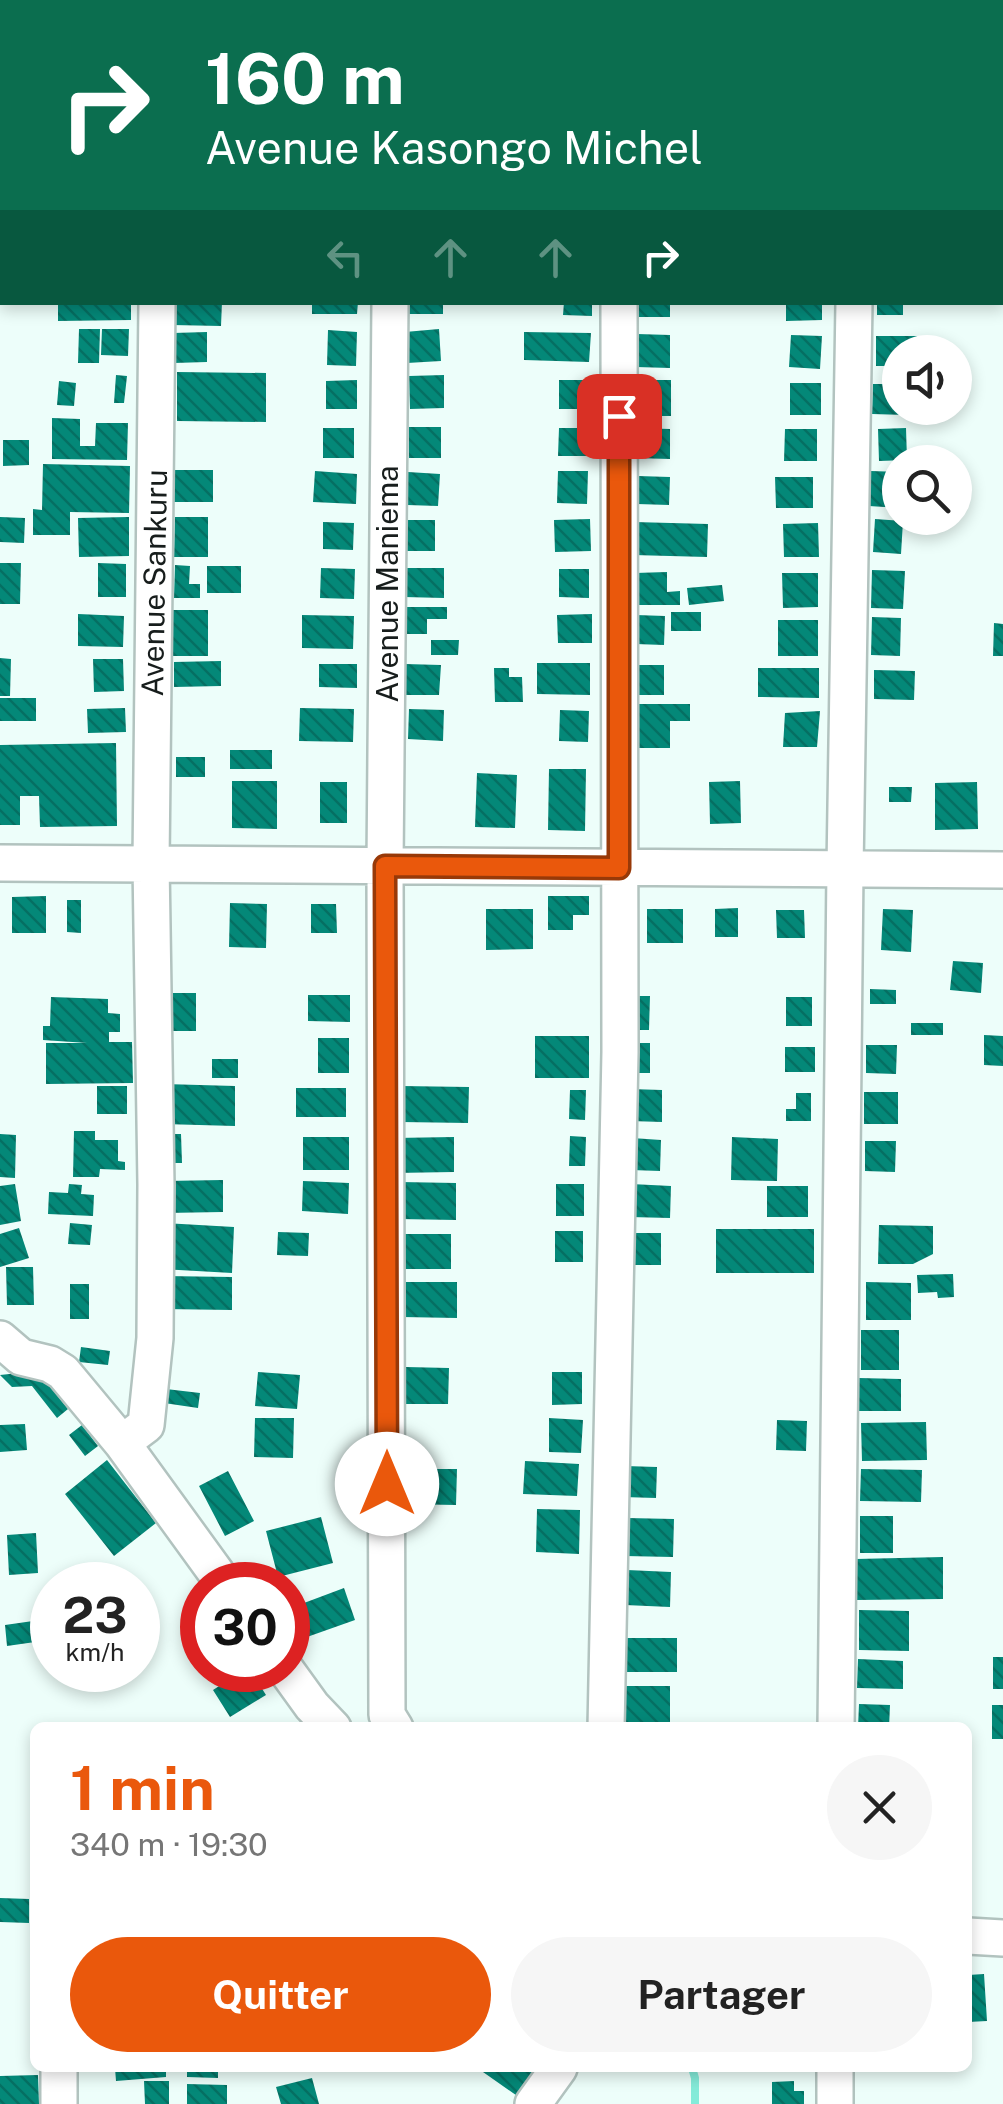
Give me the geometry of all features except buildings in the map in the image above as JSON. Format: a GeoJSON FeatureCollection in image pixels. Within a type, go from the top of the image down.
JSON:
{"type":"FeatureCollection","features":[{"type":"Feature","properties":{"kind":"street","name":"Avenue Sankuru"},"geometry":{"type":"LineString","coordinates":[[134,1434],[156,1319],[150,863],[157,305]]}},
{"type":"Feature","properties":{"kind":"street","name":"Avenue Maniema"},"geometry":{"type":"LineString","coordinates":[[390,305],[385,866],[388,1715],[391,1722]]}},
{"type":"Feature","properties":{"kind":"street"},"geometry":{"type":"LineString","coordinates":[[606,1722],[619,1072],[619,305]]}},
{"type":"Feature","properties":{"kind":"street"},"geometry":{"type":"LineString","coordinates":[[836,1722],[854,305]]}},
{"type":"Feature","properties":{"kind":"street"},"geometry":{"type":"LineString","coordinates":[[0,863],[1003,870]]}},
{"type":"Feature","properties":{"kind":"street"},"geometry":{"type":"LineString","coordinates":[[7,1350],[63,1372],[134,1434],[211,1562]]}},
{"type":"Feature","properties":{"kind":"street"},"geometry":{"type":"LineString","coordinates":[[302,1692],[327,1722]]}},
{"type":"Feature","properties":{"kind":"street"},"geometry":{"type":"LineString","coordinates":[[972,1936],[1003,1938]]}},
{"type":"Feature","properties":{"kind":"street"},"geometry":{"type":"LineString","coordinates":[[58,2072],[59,2104]]}},
{"type":"Feature","properties":{"kind":"street"},"geometry":{"type":"LineString","coordinates":[[533,2104],[555,2072]]}},
{"type":"Feature","properties":{"kind":"street"},"geometry":{"type":"LineString","coordinates":[[835,2072],[835,2104]]}},
{"type":"Feature","properties":{"kind":"waterway"},"geometry":{"type":"LineString","coordinates":[[693,2072],[695,2104]]}},
{"type":"Feature","properties":{"kind":"route"},"geometry":{"type":"LineString","coordinates":[[387,1484],[385,866],[619,868],[619,416]]}}]}
